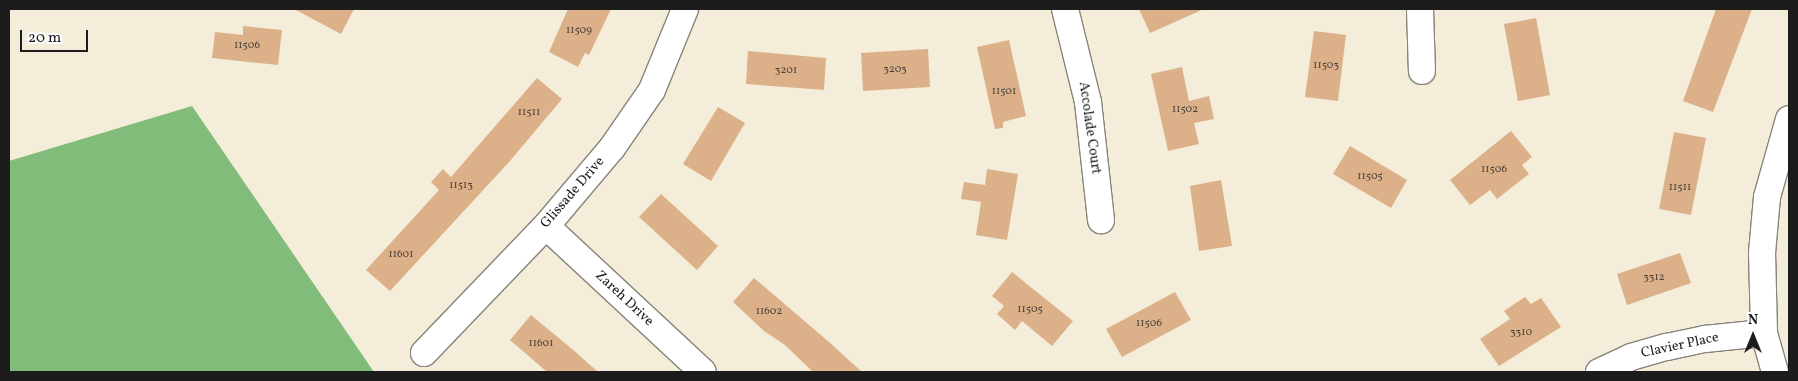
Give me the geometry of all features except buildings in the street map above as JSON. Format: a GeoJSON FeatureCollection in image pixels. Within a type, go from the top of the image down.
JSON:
{"type":"FeatureCollection","features":[{"type":"Feature","properties":{"kind":"street","name":"Glissade Drive"},"geometry":{"type":"LineString","coordinates":[[424,352],[546,226],[612,148],[652,90],[685,9]]}},
{"type":"Feature","properties":{"kind":"street","name":"Accolade Court"},"geometry":{"type":"LineString","coordinates":[[1065,9],[1088,102],[1101,220]]}},
{"type":"Feature","properties":{"kind":"street"},"geometry":{"type":"LineString","coordinates":[[1420,9],[1422,71]]}},
{"type":"Feature","properties":{"kind":"street"},"geometry":{"type":"LineString","coordinates":[[1775,372],[1764,333],[1762,253],[1767,197],[1789,119]]}},
{"type":"Feature","properties":{"kind":"street","name":"Zareh Drive"},"geometry":{"type":"LineString","coordinates":[[546,226],[703,372]]}},
{"type":"Feature","properties":{"kind":"street","name":"Clavier Place"},"geometry":{"type":"LineString","coordinates":[[1599,372],[1630,357],[1667,347],[1705,339],[1764,333]]}},
{"type":"Feature","properties":{"kind":"green space"},"geometry":{"type":"Polygon","coordinates":[[[192,106],[374,372],[9,372],[9,161],[192,106]]]}}]}
